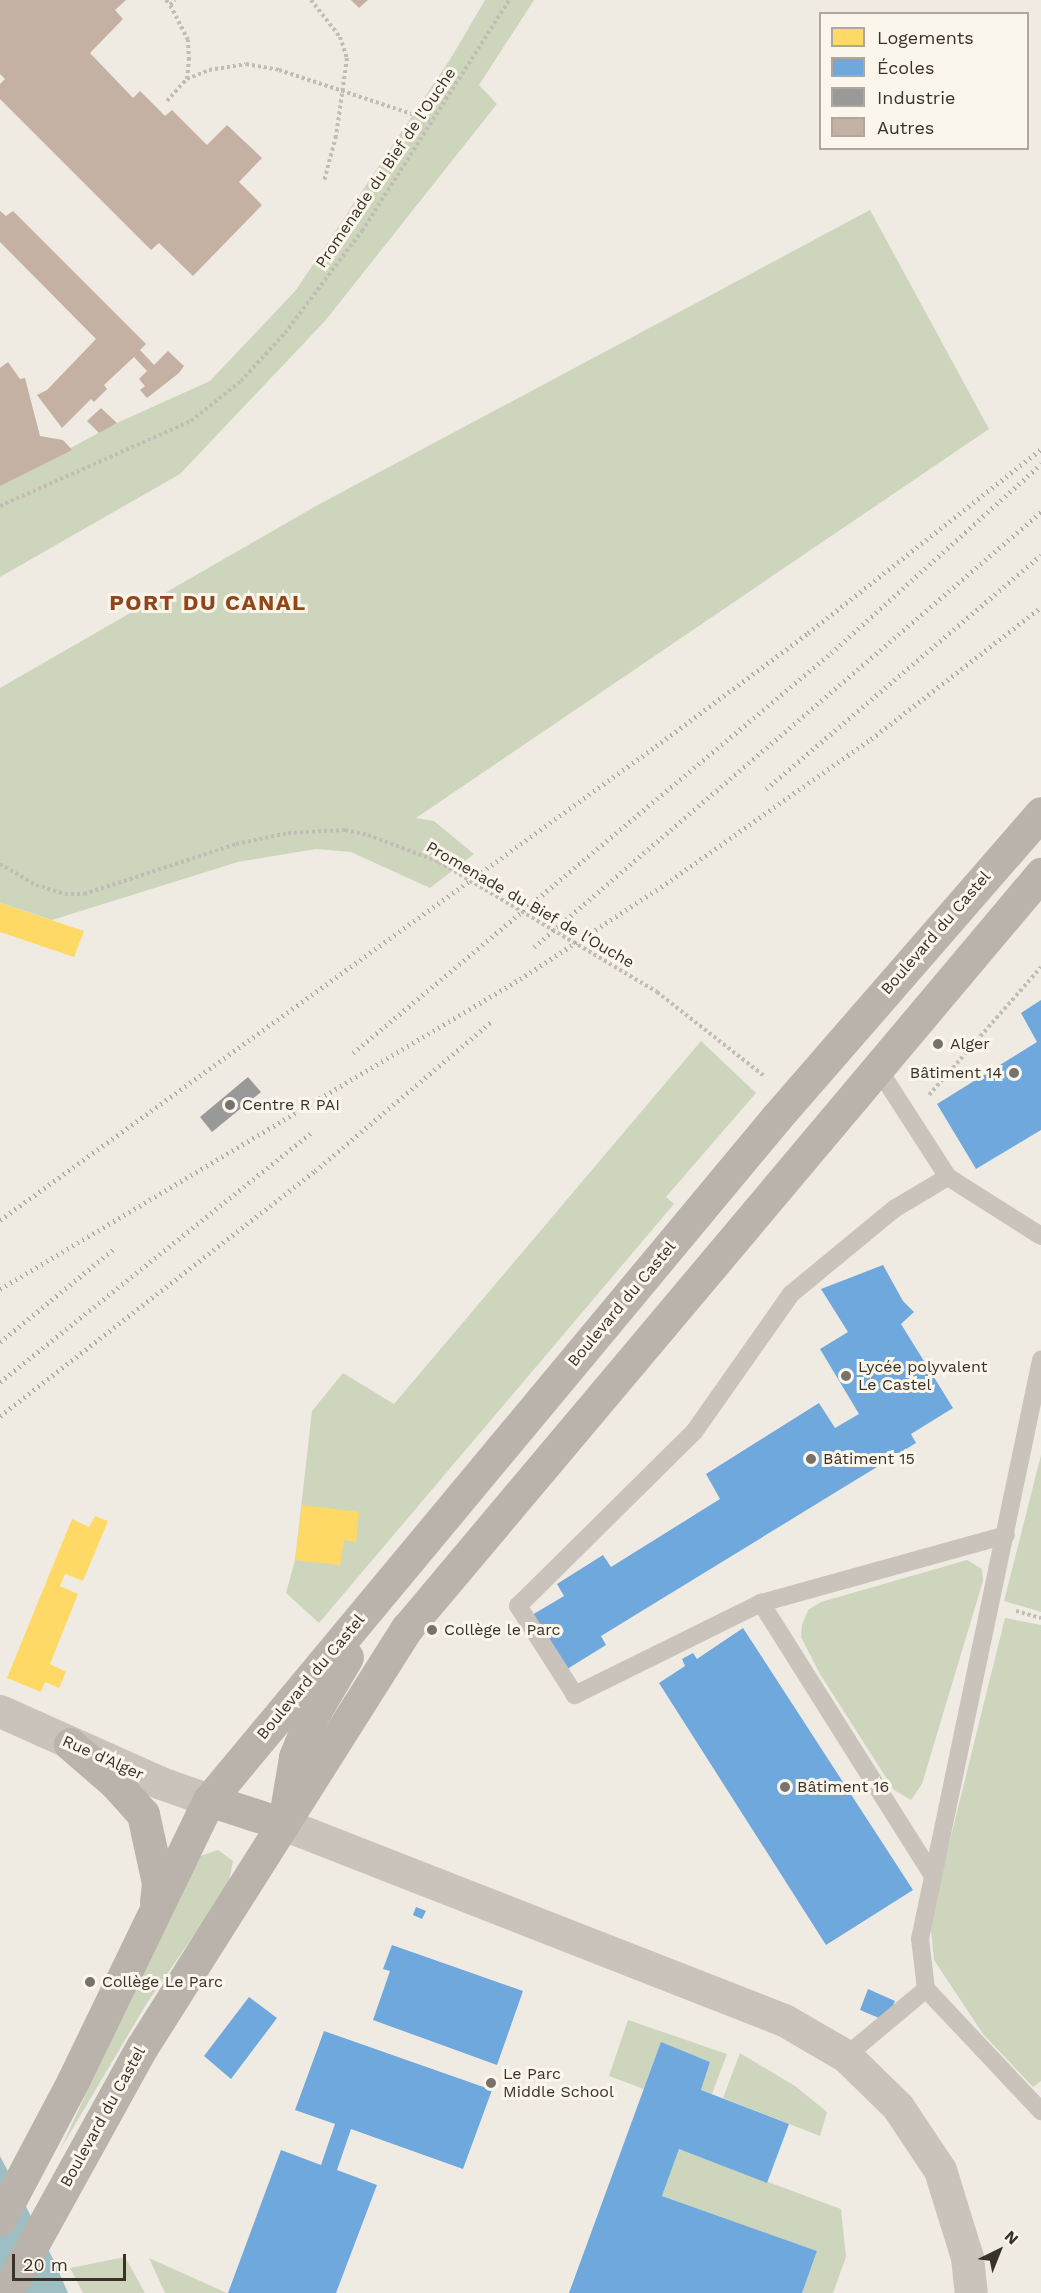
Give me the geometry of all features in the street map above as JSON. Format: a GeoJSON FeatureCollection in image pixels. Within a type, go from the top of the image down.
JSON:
{"type":"FeatureCollection","features":[{"type":"Feature","properties":{"kind":"main road","name":"Boulevard du Castel"},"geometry":{"type":"LineString","coordinates":[[0,2219],[209,1800],[388,1588],[776,1118],[1041,813]]}},
{"type":"Feature","properties":{"kind":"main road","name":"Boulevard du Castel"},"geometry":{"type":"LineString","coordinates":[[6,2293],[141,2047],[357,1703],[445,1579],[879,1070],[1041,874]]}},
{"type":"Feature","properties":{"kind":"main road"},"geometry":{"type":"LineString","coordinates":[[209,1800],[283,1824],[295,1757],[310,1720],[388,1588]]}},
{"type":"Feature","properties":{"kind":"main road"},"geometry":{"type":"LineString","coordinates":[[70,1744],[114,1782],[143,1814],[158,1883],[156,1907]]}},
{"type":"Feature","properties":{"kind":"street","name":"Rue d'Alger"},"geometry":{"type":"LineString","coordinates":[[0,1711],[70,1744],[209,1800]]}},
{"type":"Feature","properties":{"kind":"street"},"geometry":{"type":"LineString","coordinates":[[283,1824],[784,2019],[846,2056],[898,2107],[940,2170],[967,2257],[971,2293]]}},
{"type":"Feature","properties":{"kind":"lane"},"geometry":{"type":"LineString","coordinates":[[879,1070],[948,1177],[1041,1236]]}},
{"type":"Feature","properties":{"kind":"lane"},"geometry":{"type":"LineString","coordinates":[[948,1177],[894,1209],[791,1294],[694,1432],[518,1606],[575,1695],[761,1603],[1006,1535]]}},
{"type":"Feature","properties":{"kind":"lane"},"geometry":{"type":"LineString","coordinates":[[1041,1360],[920,1939],[926,1989],[1041,2111]]}},
{"type":"Feature","properties":{"kind":"lane"},"geometry":{"type":"LineString","coordinates":[[761,1603],[933,1876]]}},
{"type":"Feature","properties":{"kind":"lane"},"geometry":{"type":"LineString","coordinates":[[846,2056],[926,1989]]}},
{"type":"Feature","properties":{"kind":"path"},"geometry":{"type":"LineString","coordinates":[[166,0],[188,40],[187,79]]}},
{"type":"Feature","properties":{"kind":"path"},"geometry":{"type":"LineString","coordinates":[[170,4],[175,0]]}},
{"type":"Feature","properties":{"kind":"path"},"geometry":{"type":"LineString","coordinates":[[311,0],[340,37],[347,58],[344,93],[324,181]]}},
{"type":"Feature","properties":{"kind":"path","name":"Promenade du Bief de l'Ouche"},"geometry":{"type":"LineString","coordinates":[[0,506],[192,421],[217,404],[304,309],[362,231],[509,0]]}},
{"type":"Feature","properties":{"kind":"path"},"geometry":{"type":"LineString","coordinates":[[167,101],[187,79],[209,70],[246,64],[279,70],[433,121]]}},
{"type":"Feature","properties":{"kind":"path","name":"Promenade du Bief de l'Ouche"},"geometry":{"type":"LineString","coordinates":[[0,864],[36,885],[65,894],[84,894],[236,844],[288,833],[345,830],[368,835],[439,862],[657,992],[772,1083]]}},
{"type":"Feature","properties":{"kind":"path"},"geometry":{"type":"LineString","coordinates":[[909,1117],[1041,967]]}},
{"type":"Feature","properties":{"kind":"green space"},"geometry":{"type":"Polygon","coordinates":[[[485,0],[534,0],[479,85],[497,104],[325,321],[180,474],[0,577],[0,486],[117,423],[210,381],[296,290],[451,58],[485,0]]]}},
{"type":"Feature","properties":{"kind":"green space"},"geometry":{"type":"Polygon","coordinates":[[[870,210],[989,429],[416,818],[434,821],[474,854],[430,888],[351,852],[316,849],[238,862],[52,920],[0,903],[0,688],[316,506],[870,210]]]}},
{"type":"Feature","properties":{"kind":"green space"},"geometry":{"type":"Polygon","coordinates":[[[701,1041],[756,1093],[666,1197],[674,1204],[319,1623],[286,1593],[295,1560],[312,1411],[343,1373],[394,1404],[701,1041]]]}},
{"type":"Feature","properties":{"kind":"green space"},"geometry":{"type":"Polygon","coordinates":[[[1041,1455],[1041,1612],[1004,1601],[1041,1455]]]}},
{"type":"Feature","properties":{"kind":"green space"},"geometry":{"type":"Polygon","coordinates":[[[967,1560],[982,1569],[983,1581],[922,1784],[911,1800],[894,1790],[820,1674],[801,1637],[802,1625],[808,1610],[821,1602],[967,1560]]]}},
{"type":"Feature","properties":{"kind":"green space"},"geometry":{"type":"Polygon","coordinates":[[[1005,1618],[1041,1625],[1041,2081],[1033,2087],[983,2034],[934,1960],[930,1921],[1005,1618]]]}},
{"type":"Feature","properties":{"kind":"green space"},"geometry":{"type":"Polygon","coordinates":[[[218,1850],[233,1861],[228,1886],[147,2003],[60,2150],[178,1896],[200,1856],[218,1850]]]}},
{"type":"Feature","properties":{"kind":"green space"},"geometry":{"type":"Polygon","coordinates":[[[628,2020],[727,2054],[712,2094],[701,2090],[710,2062],[662,2043],[644,2089],[609,2076],[628,2020]]]}},
{"type":"Feature","properties":{"kind":"green space"},"geometry":{"type":"Polygon","coordinates":[[[740,2053],[795,2086],[827,2112],[820,2136],[723,2098],[740,2053]]]}},
{"type":"Feature","properties":{"kind":"green space"},"geometry":{"type":"Polygon","coordinates":[[[679,2149],[841,2209],[846,2257],[833,2293],[802,2293],[817,2251],[662,2196],[679,2149]]]}},
{"type":"Feature","properties":{"kind":"green space"},"geometry":{"type":"Polygon","coordinates":[[[125,2257],[145,2293],[83,2293],[70,2268],[125,2257]]]}},
{"type":"Feature","properties":{"kind":"green space"},"geometry":{"type":"Polygon","coordinates":[[[149,2258],[227,2293],[165,2293],[149,2258]]]}},
{"type":"Feature","properties":{"kind":"water"},"geometry":{"type":"Polygon","coordinates":[[[0,2156],[54,2261],[68,2293],[0,2293],[0,2156]]]}},
{"type":"Feature","properties":{"kind":"building: Logements"},"geometry":{"type":"Polygon","coordinates":[[[0,903],[84,931],[74,957],[0,932],[0,903]]]}},
{"type":"Feature","properties":{"kind":"building: Logements"},"geometry":{"type":"Polygon","coordinates":[[[302,1505],[359,1512],[356,1542],[344,1540],[340,1565],[295,1560],[302,1505]]]}},
{"type":"Feature","properties":{"kind":"building: Logements"},"geometry":{"type":"Polygon","coordinates":[[[95,1516],[108,1521],[83,1581],[65,1574],[60,1586],[78,1594],[50,1664],[66,1672],[59,1688],[45,1682],[41,1692],[7,1678],[72,1519],[89,1527],[95,1516]]]}},
{"type":"Feature","properties":{"kind":"building: Écoles","name":"Bâtiment 14"},"geometry":{"type":"Polygon","coordinates":[[[1041,1000],[1041,1130],[976,1169],[937,1104],[1037,1042],[1021,1013],[1041,1000]]]}},
{"type":"Feature","properties":{"kind":"building: Écoles","name":"Bâtiment 15"},"geometry":{"type":"Polygon","coordinates":[[[883,1265],[903,1301],[914,1312],[901,1324],[953,1408],[911,1434],[916,1443],[601,1636],[606,1645],[564,1671],[532,1615],[564,1596],[557,1584],[603,1555],[611,1567],[720,1499],[706,1474],[819,1403],[835,1428],[859,1414],[820,1349],[848,1332],[821,1289],[883,1265]]]}},
{"type":"Feature","properties":{"kind":"building: Écoles","name":"Bâtiment 16"},"geometry":{"type":"Polygon","coordinates":[[[743,1628],[913,1890],[826,1945],[659,1683],[685,1666],[682,1659],[693,1653],[697,1659],[743,1628]]]}},
{"type":"Feature","properties":{"kind":"building: Écoles"},"geometry":{"type":"Polygon","coordinates":[[[416,1907],[426,1911],[422,1919],[413,1915],[416,1907]]]}},
{"type":"Feature","properties":{"kind":"building: Écoles"},"geometry":{"type":"Polygon","coordinates":[[[392,1945],[523,1991],[497,2065],[373,2020],[390,1971],[383,1969],[392,1945]]]}},
{"type":"Feature","properties":{"kind":"building: Écoles"},"geometry":{"type":"Polygon","coordinates":[[[868,1989],[895,2001],[886,2021],[860,2010],[868,1989]]]}},
{"type":"Feature","properties":{"kind":"building: Écoles"},"geometry":{"type":"Polygon","coordinates":[[[249,1997],[277,2018],[231,2079],[204,2056],[249,1997]]]}},
{"type":"Feature","properties":{"kind":"building: Écoles"},"geometry":{"type":"Polygon","coordinates":[[[324,2031],[492,2090],[463,2169],[351,2129],[337,2170],[377,2185],[336,2293],[228,2293],[281,2150],[321,2165],[335,2124],[295,2110],[324,2031]]]}},
{"type":"Feature","properties":{"kind":"building: Écoles"},"geometry":{"type":"Polygon","coordinates":[[[661,2042],[710,2062],[701,2090],[789,2124],[767,2183],[679,2149],[662,2196],[817,2251],[802,2293],[569,2293],[661,2042]]]}},
{"type":"Feature","properties":{"kind":"building: Industrie","name":"Centre R PAI"},"geometry":{"type":"Polygon","coordinates":[[[248,1077],[261,1092],[212,1132],[200,1117],[248,1077]]]}},
{"type":"Feature","properties":{"kind":"building: Autres"},"geometry":{"type":"Polygon","coordinates":[[[0,0],[126,0],[115,10],[123,19],[90,53],[133,98],[140,91],[165,116],[172,110],[207,145],[227,125],[262,158],[239,182],[262,205],[193,276],[159,243],[151,250],[0,99],[0,84],[5,79],[0,74],[0,0]]]}},
{"type":"Feature","properties":{"kind":"building: Autres"},"geometry":{"type":"Polygon","coordinates":[[[351,0],[368,0],[359,8],[351,0]]]}},
{"type":"Feature","properties":{"kind":"building: Autres"},"geometry":{"type":"Polygon","coordinates":[[[0,211],[6,216],[13,211],[146,344],[140,350],[154,365],[168,351],[184,366],[179,373],[147,398],[140,390],[145,386],[139,379],[147,371],[134,357],[104,385],[107,389],[94,402],[91,399],[62,428],[37,395],[47,390],[96,339],[0,242],[0,211]]]}},
{"type":"Feature","properties":{"kind":"building: Autres"},"geometry":{"type":"Polygon","coordinates":[[[8,362],[20,379],[25,378],[40,436],[63,440],[72,450],[0,486],[0,368],[8,362]]]}},
{"type":"Feature","properties":{"kind":"building: Autres"},"geometry":{"type":"Polygon","coordinates":[[[101,408],[117,423],[99,433],[87,421],[101,408]]]}},
{"type":"Feature","properties":{"kind":"railway"},"geometry":{"type":"LineString","coordinates":[[0,1220],[656,746],[808,633],[1041,449]]}},
{"type":"Feature","properties":{"kind":"railway"},"geometry":{"type":"LineString","coordinates":[[353,1053],[831,653],[1041,464]]}},
{"type":"Feature","properties":{"kind":"railway"},"geometry":{"type":"LineString","coordinates":[[534,947],[1041,512]]}},
{"type":"Feature","properties":{"kind":"railway"},"geometry":{"type":"LineString","coordinates":[[766,789],[1041,555]]}},
{"type":"Feature","properties":{"kind":"railway"},"geometry":{"type":"LineString","coordinates":[[0,1289],[520,979],[661,887],[871,739],[1041,607]]}},
{"type":"Feature","properties":{"kind":"railway"},"geometry":{"type":"LineString","coordinates":[[0,1416],[315,1171],[491,1022]]}},
{"type":"Feature","properties":{"kind":"railway"},"geometry":{"type":"LineString","coordinates":[[0,1382],[312,1132]]}},
{"type":"Feature","properties":{"kind":"railway"},"geometry":{"type":"LineString","coordinates":[[0,1342],[115,1248]]}},
{"type":"Feature","properties":{"kind":"place","name":"Alger"},"geometry":{"type":"Point","coordinates":[938,1044]}},
{"type":"Feature","properties":{"kind":"place","name":"Bâtiment 14"},"geometry":{"type":"Point","coordinates":[1014,1073]}},
{"type":"Feature","properties":{"kind":"place","name":"Centre R PAI"},"geometry":{"type":"Point","coordinates":[230,1105]}},
{"type":"Feature","properties":{"kind":"place","name":"Lycée polyvalent Le Castel"},"geometry":{"type":"Point","coordinates":[846,1376]}},
{"type":"Feature","properties":{"kind":"place","name":"Bâtiment 15"},"geometry":{"type":"Point","coordinates":[811,1459]}},
{"type":"Feature","properties":{"kind":"place","name":"Collège le Parc"},"geometry":{"type":"Point","coordinates":[432,1630]}},
{"type":"Feature","properties":{"kind":"place","name":"Bâtiment 16"},"geometry":{"type":"Point","coordinates":[785,1787]}},
{"type":"Feature","properties":{"kind":"place","name":"Collège Le Parc"},"geometry":{"type":"Point","coordinates":[90,1982]}},
{"type":"Feature","properties":{"kind":"place","name":"Le Parc Middle School"},"geometry":{"type":"Point","coordinates":[491,2083]}},
{"type":"Feature","properties":{"kind":"district","name":"PORT DU CANAL"},"geometry":{"type":"Point","coordinates":[208,603]}}]}
